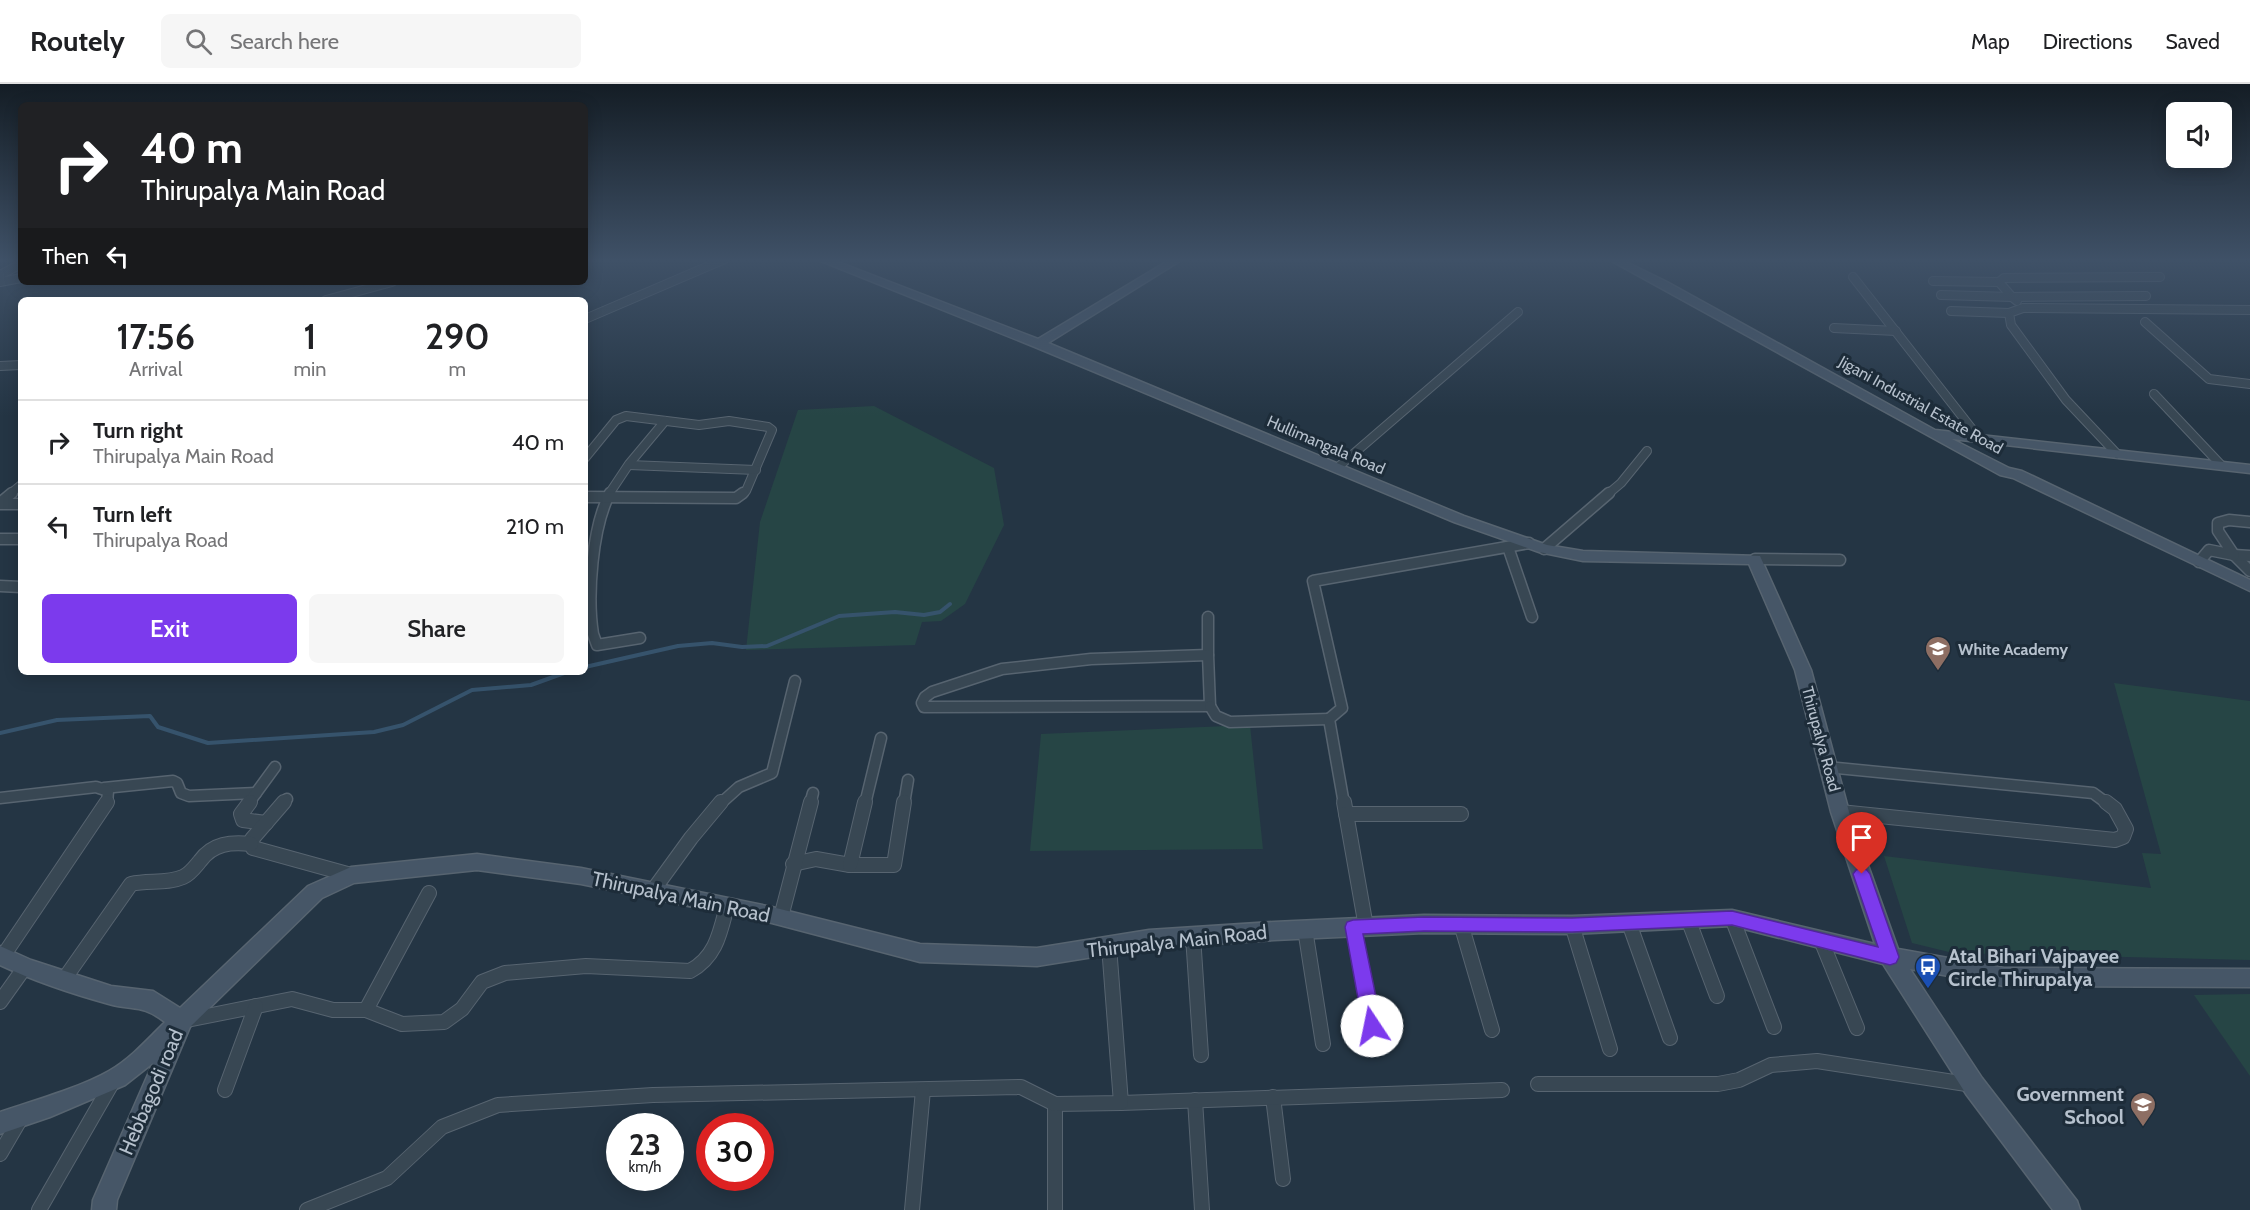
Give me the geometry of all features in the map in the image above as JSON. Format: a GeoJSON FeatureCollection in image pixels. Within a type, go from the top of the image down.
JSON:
{"type":"FeatureCollection","features":[{"type":"Feature","properties":{"kind":"street"},"geometry":{"type":"LineString","coordinates":[[588,318],[602,312]]}},
{"type":"Feature","properties":{"kind":"street","name":"Hullimangala Road"},"geometry":{"type":"LineString","coordinates":[[955,312],[1459,519],[1544,549],[1582,556],[1840,560]]}},
{"type":"Feature","properties":{"kind":"street"},"geometry":{"type":"LineString","coordinates":[[1038,344],[1091,312]]}},
{"type":"Feature","properties":{"kind":"street"},"geometry":{"type":"LineString","coordinates":[[1337,468],[1518,312]]}},
{"type":"Feature","properties":{"kind":"street","name":"Jigani Industrial Estate Road"},"geometry":{"type":"LineString","coordinates":[[1717,312],[1927,432],[2005,472],[2017,474],[2250,586]]}},
{"type":"Feature","properties":{"kind":"street"},"geometry":{"type":"LineString","coordinates":[[1880,312],[1979,438]]}},
{"type":"Feature","properties":{"kind":"street"},"geometry":{"type":"LineString","coordinates":[[1967,312],[2013,312]]}},
{"type":"Feature","properties":{"kind":"street"},"geometry":{"type":"LineString","coordinates":[[2009,313],[2012,325],[2066,399],[2117,454]]}},
{"type":"Feature","properties":{"kind":"street"},"geometry":{"type":"LineString","coordinates":[[2145,322],[2209,379],[2250,384]]}},
{"type":"Feature","properties":{"kind":"street"},"geometry":{"type":"LineString","coordinates":[[1834,328],[1896,332]]}},
{"type":"Feature","properties":{"kind":"street"},"geometry":{"type":"LineString","coordinates":[[0,366],[18,365]]}},
{"type":"Feature","properties":{"kind":"street"},"geometry":{"type":"LineString","coordinates":[[2154,394],[2221,465]]}},
{"type":"Feature","properties":{"kind":"street"},"geometry":{"type":"LineString","coordinates":[[588,454],[604,433],[621,417],[703,425],[729,421],[768,427],[772,430],[746,491],[736,498],[588,497]]}},
{"type":"Feature","properties":{"kind":"street"},"geometry":{"type":"LineString","coordinates":[[640,638],[597,645],[591,634],[589,570],[597,525],[608,497],[629,465],[665,421]]}},
{"type":"Feature","properties":{"kind":"street"},"geometry":{"type":"LineString","coordinates":[[1927,432],[2250,469]]}},
{"type":"Feature","properties":{"kind":"street"},"geometry":{"type":"LineString","coordinates":[[1544,549],[1621,483],[1647,451]]}},
{"type":"Feature","properties":{"kind":"street"},"geometry":{"type":"LineString","coordinates":[[629,465],[756,470]]}},
{"type":"Feature","properties":{"kind":"street"},"geometry":{"type":"LineString","coordinates":[[2005,472],[2033,489],[2250,597]]}},
{"type":"Feature","properties":{"kind":"street"},"geometry":{"type":"LineString","coordinates":[[0,504],[18,488]]}},
{"type":"Feature","properties":{"kind":"street"},"geometry":{"type":"LineString","coordinates":[[0,504],[18,504]]}},
{"type":"Feature","properties":{"kind":"street"},"geometry":{"type":"LineString","coordinates":[[2250,522],[2229,520],[2218,523],[2218,531],[2234,555],[2250,571]]}},
{"type":"Feature","properties":{"kind":"street"},"geometry":{"type":"LineString","coordinates":[[0,539],[18,539]]}},
{"type":"Feature","properties":{"kind":"street"},"geometry":{"type":"LineString","coordinates":[[1208,617],[1210,706],[1216,716],[1230,722],[1329,719],[1342,708],[1313,581],[1529,543]]}},
{"type":"Feature","properties":{"kind":"street"},"geometry":{"type":"LineString","coordinates":[[1508,547],[1532,617]]}},
{"type":"Feature","properties":{"kind":"street"},"geometry":{"type":"LineString","coordinates":[[2199,562],[2210,550],[2250,556]]}},
{"type":"Feature","properties":{"kind":"street","name":"Thirupalya Road"},"geometry":{"type":"LineString","coordinates":[[1755,559],[1803,670],[1840,812],[1890,957]]}},
{"type":"Feature","properties":{"kind":"street"},"geometry":{"type":"LineString","coordinates":[[0,586],[18,587]]}},
{"type":"Feature","properties":{"kind":"street"},"geometry":{"type":"LineString","coordinates":[[1208,655],[1091,659],[1002,669],[932,692],[925,697],[922,703],[924,707],[1210,706]]}},
{"type":"Feature","properties":{"kind":"street"},"geometry":{"type":"LineString","coordinates":[[654,889],[706,820],[733,790],[746,781],[762,780],[771,776],[776,766],[795,681]]}},
{"type":"Feature","properties":{"kind":"street"},"geometry":{"type":"LineString","coordinates":[[1329,719],[1346,814],[1376,1046]]}},
{"type":"Feature","properties":{"kind":"street"},"geometry":{"type":"LineString","coordinates":[[850,865],[881,738]]}},
{"type":"Feature","properties":{"kind":"street"},"geometry":{"type":"LineString","coordinates":[[266,823],[247,822],[241,817],[243,809],[275,767]]}},
{"type":"Feature","properties":{"kind":"street"},"geometry":{"type":"LineString","coordinates":[[1827,767],[2093,793],[2115,809],[2126,829],[2123,837],[2115,840],[1840,812]]}},
{"type":"Feature","properties":{"kind":"street"},"geometry":{"type":"LineString","coordinates":[[793,864],[816,859],[850,865],[894,865],[908,780]]}},
{"type":"Feature","properties":{"kind":"street"},"geometry":{"type":"LineString","coordinates":[[0,798],[173,781],[177,783],[182,794],[189,796],[256,793]]}},
{"type":"Feature","properties":{"kind":"street"},"geometry":{"type":"LineString","coordinates":[[2,956],[107,803],[108,791],[104,788]]}},
{"type":"Feature","properties":{"kind":"street"},"geometry":{"type":"LineString","coordinates":[[781,917],[813,794]]}},
{"type":"Feature","properties":{"kind":"street"},"geometry":{"type":"LineString","coordinates":[[251,844],[287,799]]}},
{"type":"Feature","properties":{"kind":"street"},"geometry":{"type":"LineString","coordinates":[[1346,814],[1461,814]]}},
{"type":"Feature","properties":{"kind":"street"},"geometry":{"type":"LineString","coordinates":[[65,978],[131,884],[143,880],[176,879],[190,873],[207,851],[226,842],[251,844],[258,850],[351,875]]}},
{"type":"Feature","properties":{"kind":"street","name":"Thirupalya Main Road"},"geometry":{"type":"LineString","coordinates":[[0,1123],[117,1078],[181,1021],[315,892],[351,875],[477,862],[581,876],[654,889],[781,917],[920,953],[1037,957],[1109,945],[1192,936],[1305,929],[1461,924],[1572,925],[1732,918],[1890,957],[2004,977],[2250,978]]}},
{"type":"Feature","properties":{"kind":"street"},"geometry":{"type":"LineString","coordinates":[[366,1010],[429,893]]}},
{"type":"Feature","properties":{"kind":"street"},"geometry":{"type":"LineString","coordinates":[[181,1021],[300,999],[333,1010],[366,1010],[402,1024],[444,1022],[462,1010],[482,982],[505,973],[586,966],[690,971],[700,967],[713,953],[727,906]]}},
{"type":"Feature","properties":{"kind":"street"},"geometry":{"type":"LineString","coordinates":[[1732,918],[1774,1027]]}},
{"type":"Feature","properties":{"kind":"street"},"geometry":{"type":"LineString","coordinates":[[1688,919],[1717,996]]}},
{"type":"Feature","properties":{"kind":"street"},"geometry":{"type":"LineString","coordinates":[[1629,923],[1670,1038]]}},
{"type":"Feature","properties":{"kind":"street"},"geometry":{"type":"LineString","coordinates":[[1461,924],[1492,1030]]}},
{"type":"Feature","properties":{"kind":"street"},"geometry":{"type":"LineString","coordinates":[[1572,925],[1610,1049]]}},
{"type":"Feature","properties":{"kind":"street"},"geometry":{"type":"LineString","coordinates":[[1305,929],[1323,1044]]}},
{"type":"Feature","properties":{"kind":"street"},"geometry":{"type":"LineString","coordinates":[[1192,936],[1201,1055]]}},
{"type":"Feature","properties":{"kind":"street"},"geometry":{"type":"LineString","coordinates":[[1821,940],[1857,1028]]}},
{"type":"Feature","properties":{"kind":"street"},"geometry":{"type":"LineString","coordinates":[[1109,945],[1121,1103]]}},
{"type":"Feature","properties":{"kind":"street","name":"Hebbagodi road"},"geometry":{"type":"LineString","coordinates":[[2,956],[25,967],[65,978],[111,995],[153,1001],[181,1021],[105,1200],[104,1210]]}},
{"type":"Feature","properties":{"kind":"street"},"geometry":{"type":"LineString","coordinates":[[1890,957],[1974,1086],[2068,1210]]}},
{"type":"Feature","properties":{"kind":"street"},"geometry":{"type":"LineString","coordinates":[[0,1002],[25,967]]}},
{"type":"Feature","properties":{"kind":"street"},"geometry":{"type":"LineString","coordinates":[[225,1090],[256,1006]]}},
{"type":"Feature","properties":{"kind":"street"},"geometry":{"type":"LineString","coordinates":[[1538,1084],[1718,1084],[1739,1080],[1771,1065],[1817,1061],[1974,1086]]}},
{"type":"Feature","properties":{"kind":"street"},"geometry":{"type":"LineString","coordinates":[[39,1210],[106,1091],[117,1078]]}},
{"type":"Feature","properties":{"kind":"street"},"geometry":{"type":"LineString","coordinates":[[307,1210],[387,1178],[442,1127],[498,1105],[653,1095],[1021,1087],[1054,1104],[1502,1090]]}},
{"type":"Feature","properties":{"kind":"street"},"geometry":{"type":"LineString","coordinates":[[912,1210],[923,1090]]}},
{"type":"Feature","properties":{"kind":"street"},"geometry":{"type":"LineString","coordinates":[[1273,1097],[1283,1179]]}},
{"type":"Feature","properties":{"kind":"street"},"geometry":{"type":"LineString","coordinates":[[1195,1100],[1202,1210]]}},
{"type":"Feature","properties":{"kind":"street"},"geometry":{"type":"LineString","coordinates":[[1054,1104],[1055,1210]]}},
{"type":"Feature","properties":{"kind":"street"},"geometry":{"type":"LineString","coordinates":[[0,1154],[22,1116]]}},
{"type":"Feature","properties":{"kind":"green space"},"geometry":{"type":"Polygon","coordinates":[[[874,406],[994,468],[1004,525],[965,604],[941,621],[922,622],[915,645],[746,650],[760,522],[798,410],[874,406]]]}},
{"type":"Feature","properties":{"kind":"green space"},"geometry":{"type":"Polygon","coordinates":[[[2114,683],[2250,701],[2250,960],[1953,953],[1912,943],[1884,856],[2151,888],[2142,853],[2161,854],[2114,683]]]}},
{"type":"Feature","properties":{"kind":"green space"},"geometry":{"type":"Polygon","coordinates":[[[1250,725],[1263,849],[1030,851],[1041,734],[1250,725]]]}},
{"type":"Feature","properties":{"kind":"green space"},"geometry":{"type":"Polygon","coordinates":[[[2250,994],[2250,1076],[2194,995],[2250,994]]]}},
{"type":"Feature","properties":{"kind":"waterway"},"geometry":{"type":"LineString","coordinates":[[588,666],[678,646],[712,643],[742,647],[767,646],[839,616],[895,612],[924,615],[940,612],[950,604]]}},
{"type":"Feature","properties":{"kind":"waterway"},"geometry":{"type":"LineString","coordinates":[[0,733],[57,720],[150,716],[158,727],[208,743],[374,732],[403,725],[472,690],[531,685],[559,675]]}},
{"type":"Feature","properties":{"kind":"place","name":"White Academy"},"geometry":{"type":"Point","coordinates":[1938,672]}},
{"type":"Feature","properties":{"kind":"place","name":"Atal Bihari Vajpayee Circle Thirupalya"},"geometry":{"type":"Point","coordinates":[1928,990]}},
{"type":"Feature","properties":{"kind":"place","name":"Government School"},"geometry":{"type":"Point","coordinates":[2143,1128]}},
{"type":"Feature","properties":{"kind":"route"},"geometry":{"type":"LineString","coordinates":[[1372,1026],[1353,927],[1424,924],[1572,925],[1732,918],[1890,957],[1862,874]]}}]}
